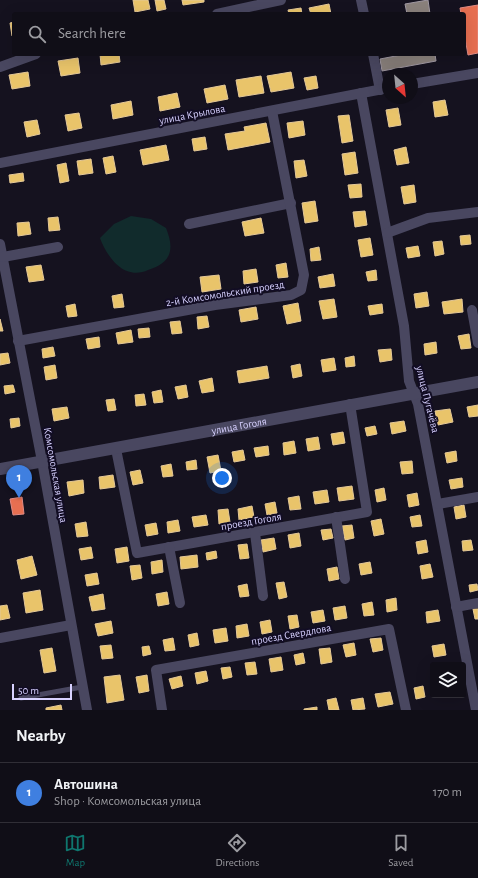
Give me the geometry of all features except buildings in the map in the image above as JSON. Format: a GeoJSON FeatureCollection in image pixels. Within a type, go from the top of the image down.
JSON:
{"type":"FeatureCollection","features":[{"type":"Feature","properties":{"kind":"street"},"geometry":{"type":"LineString","coordinates":[[227,12],[281,0]]}},
{"type":"Feature","properties":{"kind":"street"},"geometry":{"type":"LineString","coordinates":[[361,0],[364,12]]}},
{"type":"Feature","properties":{"kind":"street"},"geometry":{"type":"LineString","coordinates":[[0,67],[30,56]]}},
{"type":"Feature","properties":{"kind":"street"},"geometry":{"type":"LineString","coordinates":[[374,56],[382,83]]}},
{"type":"Feature","properties":{"kind":"street"},"geometry":{"type":"LineString","coordinates":[[418,83],[478,73]]}},
{"type":"Feature","properties":{"kind":"street","name":"улица Крылова"},"geometry":{"type":"LineString","coordinates":[[0,163],[382,89]]}},
{"type":"Feature","properties":{"kind":"street","name":"улица Пугачёва"},"geometry":{"type":"LineString","coordinates":[[361,93],[404,326],[406,368],[418,404],[476,710]]}},
{"type":"Feature","properties":{"kind":"street","name":"2-й Комсомольский проезд"},"geometry":{"type":"LineString","coordinates":[[18,341],[215,305],[291,295],[301,290],[304,275],[272,111]]}},
{"type":"Feature","properties":{"kind":"street"},"geometry":{"type":"LineString","coordinates":[[189,224],[291,203]]}},
{"type":"Feature","properties":{"kind":"street"},"geometry":{"type":"LineString","coordinates":[[387,233],[428,218],[478,212]]}},
{"type":"Feature","properties":{"kind":"street","name":"Комсомольская улица"},"geometry":{"type":"LineString","coordinates":[[0,244],[42,461],[87,710]]}},
{"type":"Feature","properties":{"kind":"street"},"geometry":{"type":"LineString","coordinates":[[3,256],[58,246]]}},
{"type":"Feature","properties":{"kind":"street"},"geometry":{"type":"LineString","coordinates":[[472,310],[478,343]]}},
{"type":"Feature","properties":{"kind":"street","name":"улица Гоголя"},"geometry":{"type":"LineString","coordinates":[[0,469],[116,449],[413,392],[478,382]]}},
{"type":"Feature","properties":{"kind":"street","name":"проезд Гоголя"},"geometry":{"type":"LineString","coordinates":[[116,449],[137,553],[367,512],[350,404]]}},
{"type":"Feature","properties":{"kind":"street"},"geometry":{"type":"LineString","coordinates":[[438,504],[478,497]]}},
{"type":"Feature","properties":{"kind":"street"},"geometry":{"type":"LineString","coordinates":[[336,517],[345,579]]}},
{"type":"Feature","properties":{"kind":"street"},"geometry":{"type":"LineString","coordinates":[[255,533],[263,596]]}},
{"type":"Feature","properties":{"kind":"street"},"geometry":{"type":"LineString","coordinates":[[169,547],[180,603]]}},
{"type":"Feature","properties":{"kind":"street"},"geometry":{"type":"LineString","coordinates":[[456,607],[478,603]]}},
{"type":"Feature","properties":{"kind":"street"},"geometry":{"type":"LineString","coordinates":[[0,638],[71,624]]}},
{"type":"Feature","properties":{"kind":"street","name":"проезд Свердлова"},"geometry":{"type":"LineString","coordinates":[[162,710],[156,670],[389,629],[406,710]]}},
{"type":"Feature","properties":{"kind":"lane"},"geometry":{"type":"LineString","coordinates":[[21,698],[82,687]]}},
{"type":"Feature","properties":{"kind":"green space"},"geometry":{"type":"Polygon","coordinates":[[[131,216],[151,219],[166,228],[170,243],[169,255],[162,264],[146,271],[135,273],[123,269],[114,262],[104,248],[100,238],[114,224],[131,216]]]}},
{"type":"Feature","properties":{"kind":"place","name":"Автошина"},"geometry":{"type":"Point","coordinates":[19,498]}}]}
